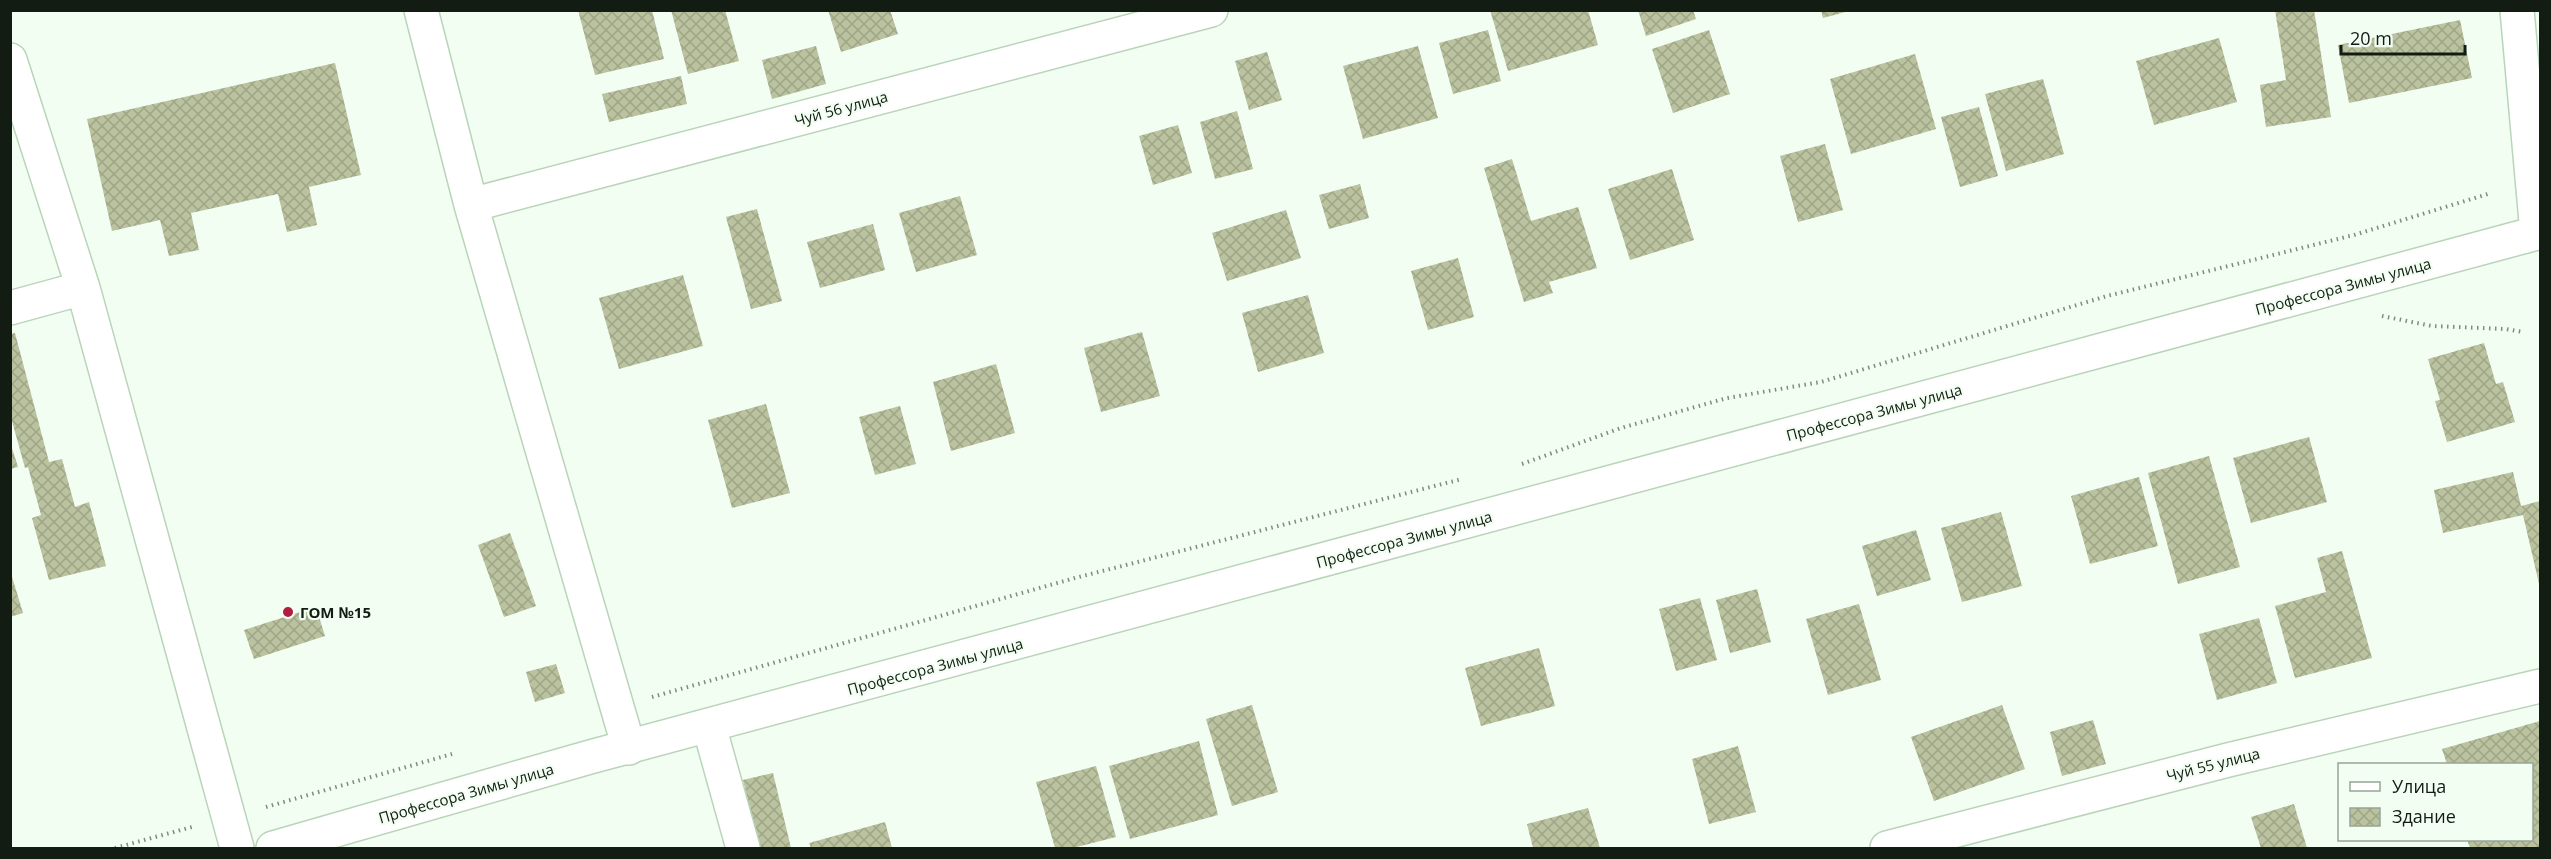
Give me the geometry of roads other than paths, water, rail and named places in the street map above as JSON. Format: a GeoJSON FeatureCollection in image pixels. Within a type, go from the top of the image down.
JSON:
{"type":"FeatureCollection","features":[{"type":"Feature","properties":{"kind":"street"},"geometry":{"type":"LineString","coordinates":[[421,10],[471,205],[629,748]]}},
{"type":"Feature","properties":{"kind":"street","name":"Чуй 56 улица"},"geometry":{"type":"LineString","coordinates":[[471,205],[1212,10]]}},
{"type":"Feature","properties":{"kind":"street"},"geometry":{"type":"LineString","coordinates":[[2517,10],[2539,242]]}},
{"type":"Feature","properties":{"kind":"street"},"geometry":{"type":"LineString","coordinates":[[10,60],[83,288],[237,849]]}},
{"type":"Feature","properties":{"kind":"street","name":"Профессора Зимы улица"},"geometry":{"type":"LineString","coordinates":[[273,849],[590,757],[2330,289],[2539,242]]}},
{"type":"Feature","properties":{"kind":"street"},"geometry":{"type":"LineString","coordinates":[[10,308],[83,288]]}},
{"type":"Feature","properties":{"kind":"street","name":"Чуй 55 улица"},"geometry":{"type":"LineString","coordinates":[[1887,849],[2228,760],[2541,686]]}},
{"type":"Feature","properties":{"kind":"street"},"geometry":{"type":"LineString","coordinates":[[709,726],[743,849]]}},
{"type":"Feature","properties":{"kind":"place","name":"ГОМ №15"},"geometry":{"type":"Point","coordinates":[288,612]}}]}
